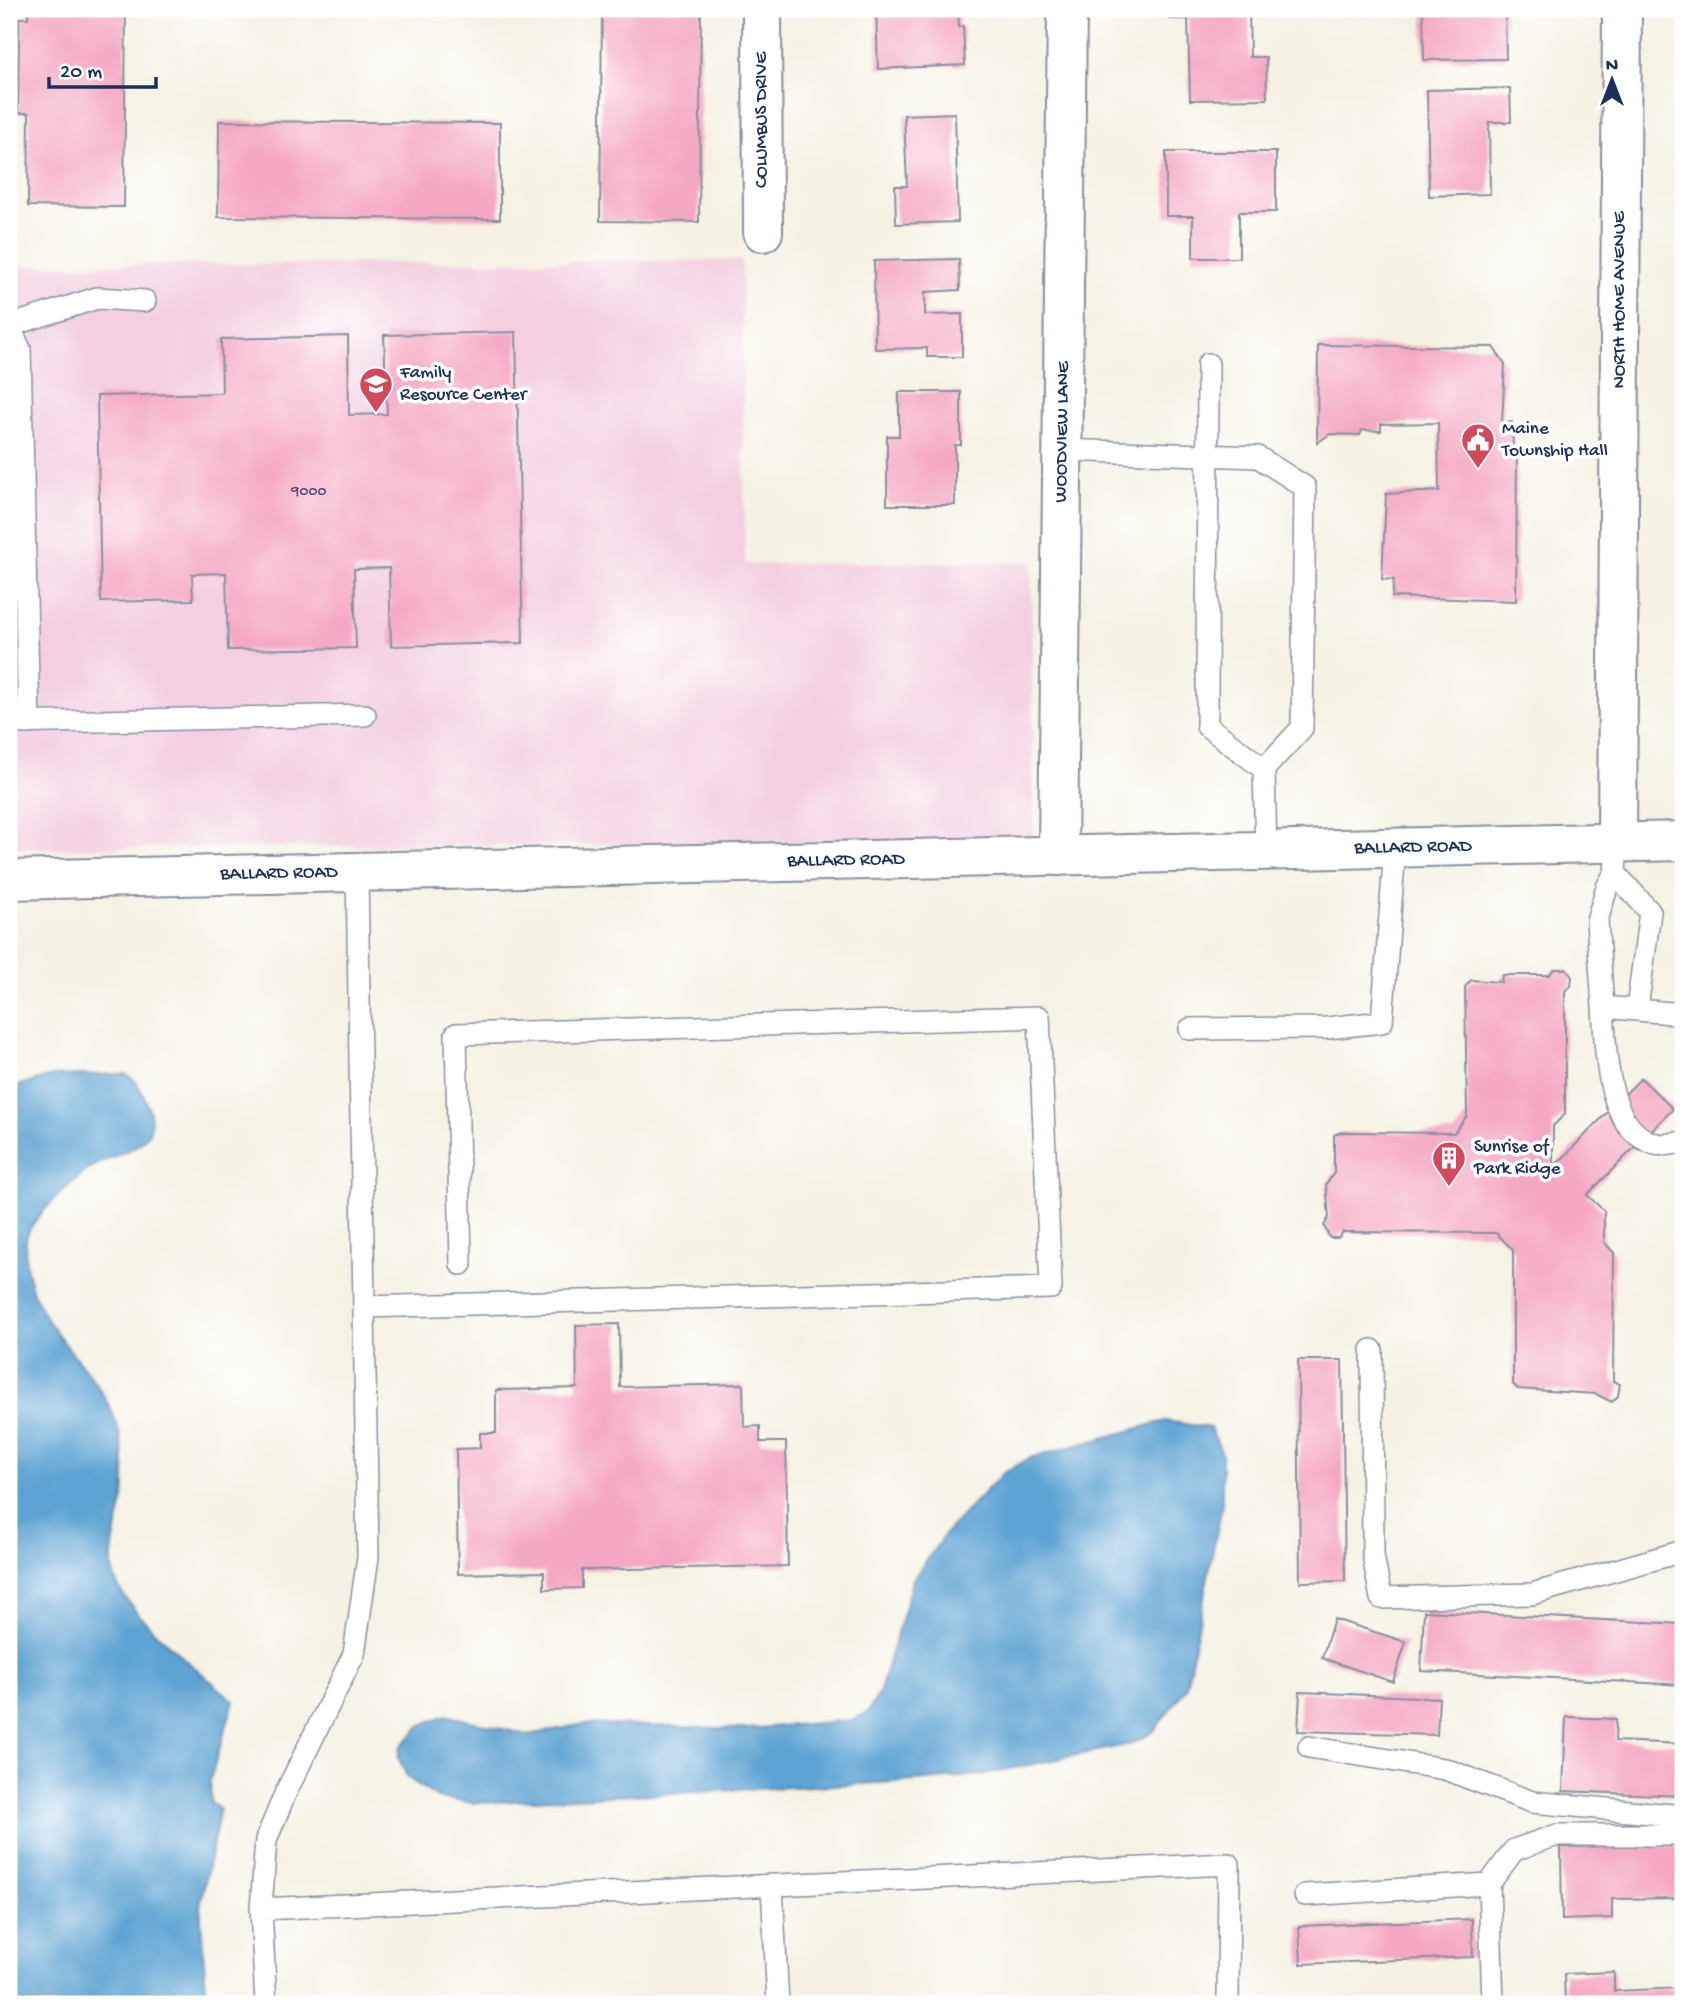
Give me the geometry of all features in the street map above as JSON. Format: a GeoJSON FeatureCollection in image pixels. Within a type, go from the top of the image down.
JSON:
{"type":"FeatureCollection","features":[{"type":"Feature","properties":{"kind":"street","name":"COLUMBUS DRIVE"},"geometry":{"type":"LineString","coordinates":[[762,9],[763,232]]}},
{"type":"Feature","properties":{"kind":"street","name":"WOODVIEW LANE"},"geometry":{"type":"LineString","coordinates":[[1058,856],[1067,9]]}},
{"type":"Feature","properties":{"kind":"street","name":"NORTH HOME AVENUE"},"geometry":{"type":"LineString","coordinates":[[1616,858],[1622,9]]}},
{"type":"Feature","properties":{"kind":"street","name":"BALLARD ROAD"},"geometry":{"type":"LineString","coordinates":[[9,880],[1395,848],[1616,858],[1683,842]]}},
{"type":"Feature","properties":{"kind":"lane"},"geometry":{"type":"LineString","coordinates":[[145,301],[97,298],[9,326],[20,349],[19,723],[365,715]]}},
{"type":"Feature","properties":{"kind":"lane"},"geometry":{"type":"LineString","coordinates":[[1208,364],[1207,726],[1264,769]]}},
{"type":"Feature","properties":{"kind":"lane"},"geometry":{"type":"LineString","coordinates":[[1062,450],[1258,457],[1305,487],[1302,728],[1264,769],[1266,851]]}},
{"type":"Feature","properties":{"kind":"lane"},"geometry":{"type":"LineString","coordinates":[[1190,1029],[1327,1028],[1381,1022],[1395,848]]}},
{"type":"Feature","properties":{"kind":"lane"},"geometry":{"type":"LineString","coordinates":[[1616,858],[1597,920],[1611,1091],[1629,1129],[1657,1145],[1683,1142]]}},
{"type":"Feature","properties":{"kind":"lane"},"geometry":{"type":"LineString","coordinates":[[1616,858],[1650,912],[1637,1009]]}},
{"type":"Feature","properties":{"kind":"lane"},"geometry":{"type":"LineString","coordinates":[[266,2004],[261,1909],[266,1840],[285,1794],[354,1654],[368,1557],[357,872]]}},
{"type":"Feature","properties":{"kind":"lane"},"geometry":{"type":"LineString","coordinates":[[1603,1007],[1683,1014]]}},
{"type":"Feature","properties":{"kind":"lane"},"geometry":{"type":"LineString","coordinates":[[365,1307],[1051,1288],[1039,1017],[456,1034],[461,1264]]}},
{"type":"Feature","properties":{"kind":"lane"},"geometry":{"type":"LineString","coordinates":[[1372,1350],[1373,1555],[1381,1598],[1532,1594],[1683,1551]]}},
{"type":"Feature","properties":{"kind":"lane"},"geometry":{"type":"LineString","coordinates":[[1309,1747],[1445,1769],[1532,1802],[1683,1816]]}},
{"type":"Feature","properties":{"kind":"lane"},"geometry":{"type":"LineString","coordinates":[[1493,2004],[1489,1884],[1514,1850],[1557,1835],[1683,1835]]}},
{"type":"Feature","properties":{"kind":"lane"},"geometry":{"type":"LineString","coordinates":[[261,1909],[1229,1864],[1228,2004]]}},
{"type":"Feature","properties":{"kind":"lane"},"geometry":{"type":"LineString","coordinates":[[1305,1895],[1489,1884]]}},
{"type":"Feature","properties":{"kind":"lane"},"geometry":{"type":"LineString","coordinates":[[772,1886],[778,2004]]}},
{"type":"Feature","properties":{"kind":"shaded area","name":"Family Resource Center"},"geometry":{"type":"Polygon","coordinates":[[[742,260],[745,564],[1031,562],[1034,841],[9,849],[9,266],[742,260]]]}},
{"type":"Feature","properties":{"kind":"water"},"geometry":{"type":"Polygon","coordinates":[[[125,1074],[136,1082],[146,1101],[151,1117],[150,1129],[137,1145],[84,1173],[43,1211],[26,1240],[27,1269],[34,1294],[45,1317],[92,1379],[117,1425],[125,1483],[112,1561],[118,1586],[155,1632],[234,1701],[210,1780],[211,1803],[220,1809],[200,1905],[207,2004],[9,2004],[9,1088],[52,1076],[125,1074]]]}},
{"type":"Feature","properties":{"kind":"water"},"geometry":{"type":"Polygon","coordinates":[[[1165,1421],[1210,1428],[1222,1453],[1222,1505],[1186,1688],[1153,1732],[1131,1744],[980,1775],[916,1781],[474,1803],[438,1798],[408,1778],[398,1757],[401,1746],[421,1725],[446,1715],[528,1735],[584,1724],[747,1729],[852,1720],[868,1712],[880,1691],[913,1579],[949,1529],[1002,1474],[1030,1458],[1165,1421]]]}},
{"type":"Feature","properties":{"kind":"building"},"geometry":{"type":"Polygon","coordinates":[[[28,9],[126,9],[124,207],[28,206],[29,113],[18,113],[19,18],[28,18],[28,9]]]}},
{"type":"Feature","properties":{"kind":"building"},"geometry":{"type":"Polygon","coordinates":[[[602,9],[701,9],[699,222],[600,221],[602,9]]]}},
{"type":"Feature","properties":{"kind":"building"},"geometry":{"type":"Polygon","coordinates":[[[876,9],[958,9],[959,27],[963,26],[965,65],[878,69],[876,9]]]}},
{"type":"Feature","properties":{"kind":"building"},"geometry":{"type":"Polygon","coordinates":[[[1169,9],[1249,9],[1250,57],[1266,57],[1267,99],[1190,100],[1188,19],[1169,19],[1169,9]]]}},
{"type":"Feature","properties":{"kind":"building"},"geometry":{"type":"Polygon","coordinates":[[[1423,9],[1505,9],[1506,59],[1424,60],[1423,9]]]}},
{"type":"Feature","properties":{"kind":"building"},"geometry":{"type":"Polygon","coordinates":[[[1510,88],[1511,122],[1489,122],[1490,194],[1429,196],[1427,90],[1510,88]]]}},
{"type":"Feature","properties":{"kind":"building"},"geometry":{"type":"Polygon","coordinates":[[[955,113],[958,222],[896,224],[895,186],[907,186],[904,115],[955,113]]]}},
{"type":"Feature","properties":{"kind":"building"},"geometry":{"type":"Polygon","coordinates":[[[219,121],[500,123],[500,219],[218,217],[219,121]]]}},
{"type":"Feature","properties":{"kind":"building"},"geometry":{"type":"Polygon","coordinates":[[[1166,152],[1276,152],[1276,212],[1239,212],[1239,258],[1193,258],[1193,216],[1166,216],[1166,152]]]}},
{"type":"Feature","properties":{"kind":"building"},"geometry":{"type":"Polygon","coordinates":[[[959,259],[960,290],[925,292],[925,315],[962,314],[962,357],[927,357],[927,348],[875,349],[874,261],[959,259]]]}},
{"type":"Feature","properties":{"kind":"building"},"geometry":{"type":"Polygon","coordinates":[[[516,332],[523,643],[391,646],[389,568],[354,569],[356,648],[228,650],[226,573],[192,574],[193,600],[101,602],[97,396],[222,393],[221,339],[348,336],[349,415],[387,414],[384,335],[516,332]]]}},
{"type":"Feature","properties":{"kind":"building","name":"Maine Township Hall"},"geometry":{"type":"Polygon","coordinates":[[[1318,345],[1493,347],[1505,364],[1502,423],[1512,422],[1513,449],[1517,449],[1516,601],[1392,597],[1394,580],[1382,579],[1386,494],[1439,491],[1438,423],[1381,424],[1381,431],[1362,430],[1360,435],[1330,434],[1317,443],[1318,345]]]}},
{"type":"Feature","properties":{"kind":"building"},"geometry":{"type":"Polygon","coordinates":[[[899,392],[961,392],[961,445],[955,445],[955,505],[887,505],[887,436],[899,436],[899,392]]]}},
{"type":"Feature","properties":{"kind":"building","name":"Sunrise of Park Ridge"},"geometry":{"type":"Polygon","coordinates":[[[1554,969],[1567,969],[1572,977],[1571,986],[1565,991],[1565,1114],[1553,1126],[1553,1168],[1641,1078],[1673,1109],[1587,1195],[1604,1211],[1604,1242],[1614,1253],[1613,1381],[1620,1384],[1618,1396],[1612,1402],[1596,1394],[1518,1389],[1513,1384],[1513,1250],[1496,1233],[1343,1232],[1338,1238],[1330,1238],[1324,1226],[1329,1217],[1326,1184],[1334,1173],[1334,1135],[1342,1132],[1454,1133],[1467,1116],[1465,987],[1471,980],[1501,982],[1502,975],[1549,975],[1554,969]]]}},
{"type":"Feature","properties":{"kind":"building"},"geometry":{"type":"Polygon","coordinates":[[[619,1324],[620,1387],[743,1384],[744,1427],[760,1426],[760,1442],[786,1442],[788,1566],[582,1570],[582,1588],[544,1589],[544,1572],[458,1574],[456,1449],[480,1448],[480,1433],[496,1433],[496,1390],[577,1388],[576,1325],[619,1324]]]}},
{"type":"Feature","properties":{"kind":"building"},"geometry":{"type":"Polygon","coordinates":[[[1298,1360],[1342,1360],[1345,1581],[1300,1582],[1298,1360]]]}},
{"type":"Feature","properties":{"kind":"building"},"geometry":{"type":"Polygon","coordinates":[[[1424,1611],[1683,1624],[1683,1685],[1421,1671],[1424,1611]]]}},
{"type":"Feature","properties":{"kind":"building"},"geometry":{"type":"Polygon","coordinates":[[[1334,1619],[1406,1642],[1393,1682],[1322,1658],[1334,1619]]]}},
{"type":"Feature","properties":{"kind":"building"},"geometry":{"type":"Polygon","coordinates":[[[1300,1692],[1439,1698],[1437,1735],[1298,1731],[1300,1692]]]}},
{"type":"Feature","properties":{"kind":"building"},"geometry":{"type":"Polygon","coordinates":[[[1566,1717],[1616,1719],[1615,1741],[1683,1744],[1683,1796],[1563,1791],[1566,1717]]]}},
{"type":"Feature","properties":{"kind":"building"},"geometry":{"type":"Polygon","coordinates":[[[1683,1845],[1683,1898],[1612,1899],[1612,1918],[1562,1920],[1561,1847],[1683,1845]]]}},
{"type":"Feature","properties":{"kind":"building"},"geometry":{"type":"Polygon","coordinates":[[[1472,1919],[1473,1957],[1301,1964],[1299,1926],[1472,1919]]]}},
{"type":"Feature","properties":{"kind":"building"},"geometry":{"type":"Polygon","coordinates":[[[1614,1972],[1614,1991],[1683,1988],[1683,2004],[1565,2004],[1564,1974],[1614,1972]]]}},
{"type":"Feature","properties":{"kind":"place","name":"Family Resource Center"},"geometry":{"type":"Point","coordinates":[376,414]}},
{"type":"Feature","properties":{"kind":"place","name":"Maine Township Hall"},"geometry":{"type":"Point","coordinates":[1478,470]}},
{"type":"Feature","properties":{"kind":"place","name":"Sunrise of Park Ridge"},"geometry":{"type":"Point","coordinates":[1449,1188]}}]}
